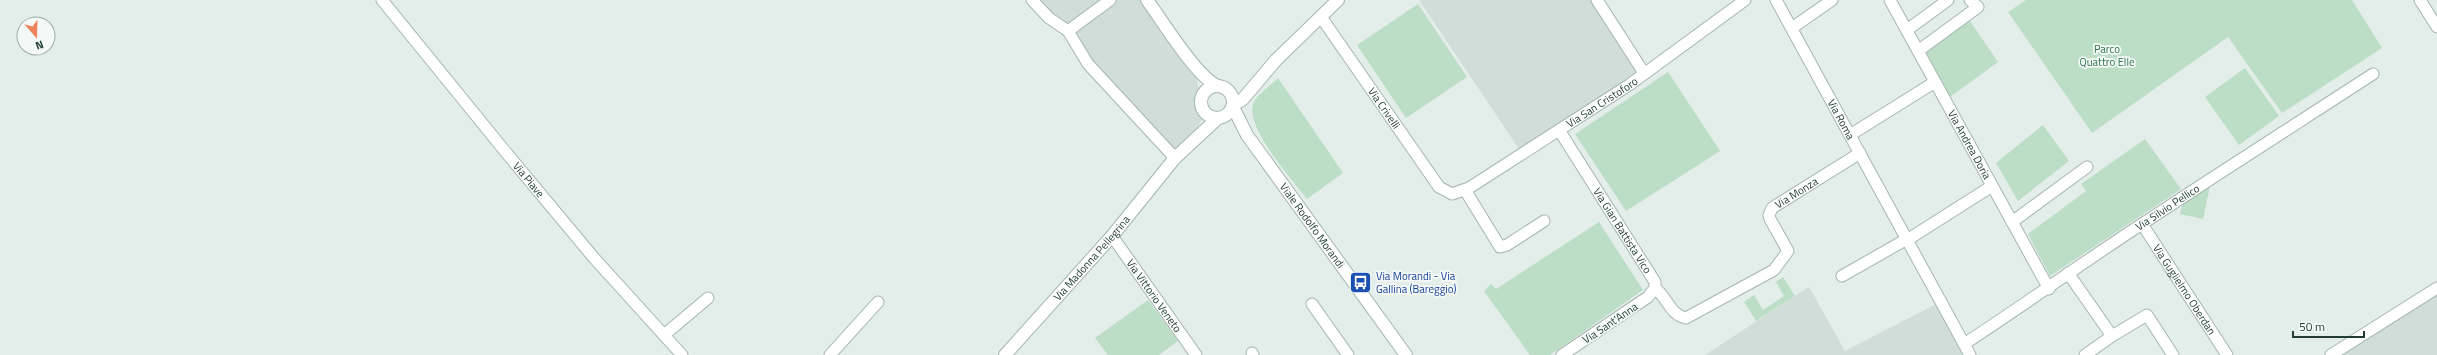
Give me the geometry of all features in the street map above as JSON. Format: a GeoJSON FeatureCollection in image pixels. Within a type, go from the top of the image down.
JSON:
{"type":"FeatureCollection","features":[{"type":"Feature","properties":{"kind":"street","name":"Via Piave"},"geometry":{"type":"LineString","coordinates":[[382,0],[594,258],[682,355]]}},
{"type":"Feature","properties":{"kind":"street"},"geometry":{"type":"LineString","coordinates":[[1032,0],[1049,18],[1068,31],[1088,64],[1175,158]]}},
{"type":"Feature","properties":{"kind":"street"},"geometry":{"type":"LineString","coordinates":[[1068,31],[1110,0]]}},
{"type":"Feature","properties":{"kind":"street"},"geometry":{"type":"LineString","coordinates":[[1148,0],[1195,65],[1211,83],[1230,93],[1233,106]]}},
{"type":"Feature","properties":{"kind":"street"},"geometry":{"type":"LineString","coordinates":[[1195,65],[1202,96],[1203,110],[1208,115],[1220,118],[1243,99],[1257,82],[1338,0]]}},
{"type":"Feature","properties":{"kind":"street"},"geometry":{"type":"LineString","coordinates":[[1597,0],[1644,73]]}},
{"type":"Feature","properties":{"kind":"street","name":"Via San Cristoforo"},"geometry":{"type":"LineString","coordinates":[[1452,194],[1465,190],[1559,130],[1644,73],[1745,0]]}},
{"type":"Feature","properties":{"kind":"street","name":"Via Roma"},"geometry":{"type":"LineString","coordinates":[[1776,0],[1970,355]]}},
{"type":"Feature","properties":{"kind":"street"},"geometry":{"type":"LineString","coordinates":[[1792,28],[1832,0]]}},
{"type":"Feature","properties":{"kind":"street","name":"Via Andrea Doria"},"geometry":{"type":"LineString","coordinates":[[1890,0],[2048,289]]}},
{"type":"Feature","properties":{"kind":"street"},"geometry":{"type":"LineString","coordinates":[[1907,30],[1948,0]]}},
{"type":"Feature","properties":{"kind":"street"},"geometry":{"type":"LineString","coordinates":[[1918,51],[1978,7],[1970,0]]}},
{"type":"Feature","properties":{"kind":"street"},"geometry":{"type":"LineString","coordinates":[[2420,0],[2437,27]]}},
{"type":"Feature","properties":{"kind":"street","name":"Via Crivelli"},"geometry":{"type":"LineString","coordinates":[[1320,17],[1439,187],[1452,194]]}},
{"type":"Feature","properties":{"kind":"street","name":"Via Silvio Pellico"},"geometry":{"type":"LineString","coordinates":[[1964,344],[2048,289],[2068,273],[2142,224],[2373,74]]}},
{"type":"Feature","properties":{"kind":"street"},"geometry":{"type":"LineString","coordinates":[[1202,96],[1208,88],[1221,87],[1238,89],[1257,82]]}},
{"type":"Feature","properties":{"kind":"street"},"geometry":{"type":"LineString","coordinates":[[1850,135],[1935,82]]}},
{"type":"Feature","properties":{"kind":"street","name":"Viale Rodolfo Morandi"},"geometry":{"type":"LineString","coordinates":[[1233,106],[1247,135],[1406,355]]}},
{"type":"Feature","properties":{"kind":"street","name":"Via Madonna Pellegrina"},"geometry":{"type":"LineString","coordinates":[[1196,136],[1204,122],[1203,110]]}},
{"type":"Feature","properties":{"kind":"street","name":"Via Madonna Pellegrina"},"geometry":{"type":"LineString","coordinates":[[1005,355],[1112,236],[1175,158],[1196,136],[1220,118]]}},
{"type":"Feature","properties":{"kind":"street","name":"Viale Rodolfo Morandi"},"geometry":{"type":"LineString","coordinates":[[1220,118],[1247,135]]}},
{"type":"Feature","properties":{"kind":"street","name":"Via Gian Battista Vico"},"geometry":{"type":"LineString","coordinates":[[1559,130],[1653,276],[1655,288],[1661,292],[1676,315],[1686,318],[1693,316]]}},
{"type":"Feature","properties":{"kind":"street","name":"Via Monza"},"geometry":{"type":"LineString","coordinates":[[1693,316],[1778,267],[1788,251],[1768,215],[1772,208],[1860,153]]}},
{"type":"Feature","properties":{"kind":"street"},"geometry":{"type":"LineString","coordinates":[[2012,222],[2087,167]]}},
{"type":"Feature","properties":{"kind":"street"},"geometry":{"type":"LineString","coordinates":[[1842,276],[1907,240],[1992,186]]}},
{"type":"Feature","properties":{"kind":"street"},"geometry":{"type":"LineString","coordinates":[[1465,190],[1500,247],[1507,246],[1544,221]]}},
{"type":"Feature","properties":{"kind":"street","name":"Via Guglielmo Oberdan"},"geometry":{"type":"LineString","coordinates":[[2142,224],[2227,355]]}},
{"type":"Feature","properties":{"kind":"street","name":"Via Vittorio Veneto"},"geometry":{"type":"LineString","coordinates":[[1112,236],[1196,355]]}},
{"type":"Feature","properties":{"kind":"street"},"geometry":{"type":"LineString","coordinates":[[2068,273],[2112,336]]}},
{"type":"Feature","properties":{"kind":"street","name":"Via Sant'Anna"},"geometry":{"type":"LineString","coordinates":[[1562,355],[1648,297],[1655,288]]}},
{"type":"Feature","properties":{"kind":"street"},"geometry":{"type":"LineString","coordinates":[[2331,355],[2437,288]]}},
{"type":"Feature","properties":{"kind":"street"},"geometry":{"type":"LineString","coordinates":[[664,335],[708,298]]}},
{"type":"Feature","properties":{"kind":"street"},"geometry":{"type":"LineString","coordinates":[[837,353],[878,302]]}},
{"type":"Feature","properties":{"kind":"street"},"geometry":{"type":"LineString","coordinates":[[1312,304],[1348,355]]}},
{"type":"Feature","properties":{"kind":"street"},"geometry":{"type":"LineString","coordinates":[[2085,355],[2112,336],[2147,315],[2174,355]]}},
{"type":"Feature","properties":{"kind":"shaded area"},"geometry":{"type":"Polygon","coordinates":[[[1035,0],[1146,0],[1193,67],[1197,78],[1202,119],[1195,135],[1175,155],[1035,0]]]}},
{"type":"Feature","properties":{"kind":"shaded area"},"geometry":{"type":"Polygon","coordinates":[[[1419,0],[1592,0],[1639,72],[1519,149],[1419,0]]]}},
{"type":"Feature","properties":{"kind":"shaded area"},"geometry":{"type":"Polygon","coordinates":[[[1809,287],[1845,351],[1946,299],[1977,355],[1705,355],[1809,287]]]}},
{"type":"Feature","properties":{"kind":"shaded area"},"geometry":{"type":"Polygon","coordinates":[[[2437,294],[2437,355],[2341,355],[2437,294]]]}},
{"type":"Feature","properties":{"kind":"green space","name":"Parco Quattro Elle"},"geometry":{"type":"Polygon","coordinates":[[[2026,0],[2352,0],[2382,48],[2282,113],[2228,37],[2092,133],[2008,12],[2026,0]]]}},
{"type":"Feature","properties":{"kind":"green space"},"geometry":{"type":"Polygon","coordinates":[[[1418,4],[1467,77],[1406,118],[1357,45],[1418,4]]]}},
{"type":"Feature","properties":{"kind":"green space"},"geometry":{"type":"Polygon","coordinates":[[[1968,18],[1998,62],[1950,97],[1925,50],[1968,18]]]}},
{"type":"Feature","properties":{"kind":"green space"},"geometry":{"type":"Polygon","coordinates":[[[2245,68],[2279,116],[2239,145],[2205,97],[2245,68]]]}},
{"type":"Feature","properties":{"kind":"green space"},"geometry":{"type":"Polygon","coordinates":[[[1668,72],[1720,151],[1626,211],[1575,134],[1668,72]]]}},
{"type":"Feature","properties":{"kind":"green space"},"geometry":{"type":"Polygon","coordinates":[[[1278,78],[1343,173],[1307,199],[1281,166],[1262,138],[1255,124],[1252,112],[1256,99],[1278,78]]]}},
{"type":"Feature","properties":{"kind":"green space"},"geometry":{"type":"Polygon","coordinates":[[[2043,125],[2069,161],[2018,201],[1996,163],[2043,125]]]}},
{"type":"Feature","properties":{"kind":"green space"},"geometry":{"type":"Polygon","coordinates":[[[2145,139],[2181,189],[2050,276],[2028,234],[2086,191],[2081,184],[2145,139]]]}},
{"type":"Feature","properties":{"kind":"green space"},"geometry":{"type":"Polygon","coordinates":[[[2210,186],[2203,219],[2180,214],[2183,203],[2210,186]]]}},
{"type":"Feature","properties":{"kind":"green space"},"geometry":{"type":"Polygon","coordinates":[[[1599,222],[1643,290],[1550,355],[1530,355],[1484,291],[1491,284],[1496,289],[1599,222]]]}},
{"type":"Feature","properties":{"kind":"green space"},"geometry":{"type":"Polygon","coordinates":[[[1783,277],[1795,296],[1756,321],[1744,302],[1754,295],[1763,310],[1784,296],[1776,282],[1783,277]]]}},
{"type":"Feature","properties":{"kind":"green space"},"geometry":{"type":"Polygon","coordinates":[[[1148,300],[1178,341],[1159,355],[1108,355],[1095,338],[1148,300]]]}},
{"type":"Feature","properties":{"kind":"place","name":"Via Morandi - Via Gallina (Bareggio)"},"geometry":{"type":"Point","coordinates":[1360,282]}}]}
